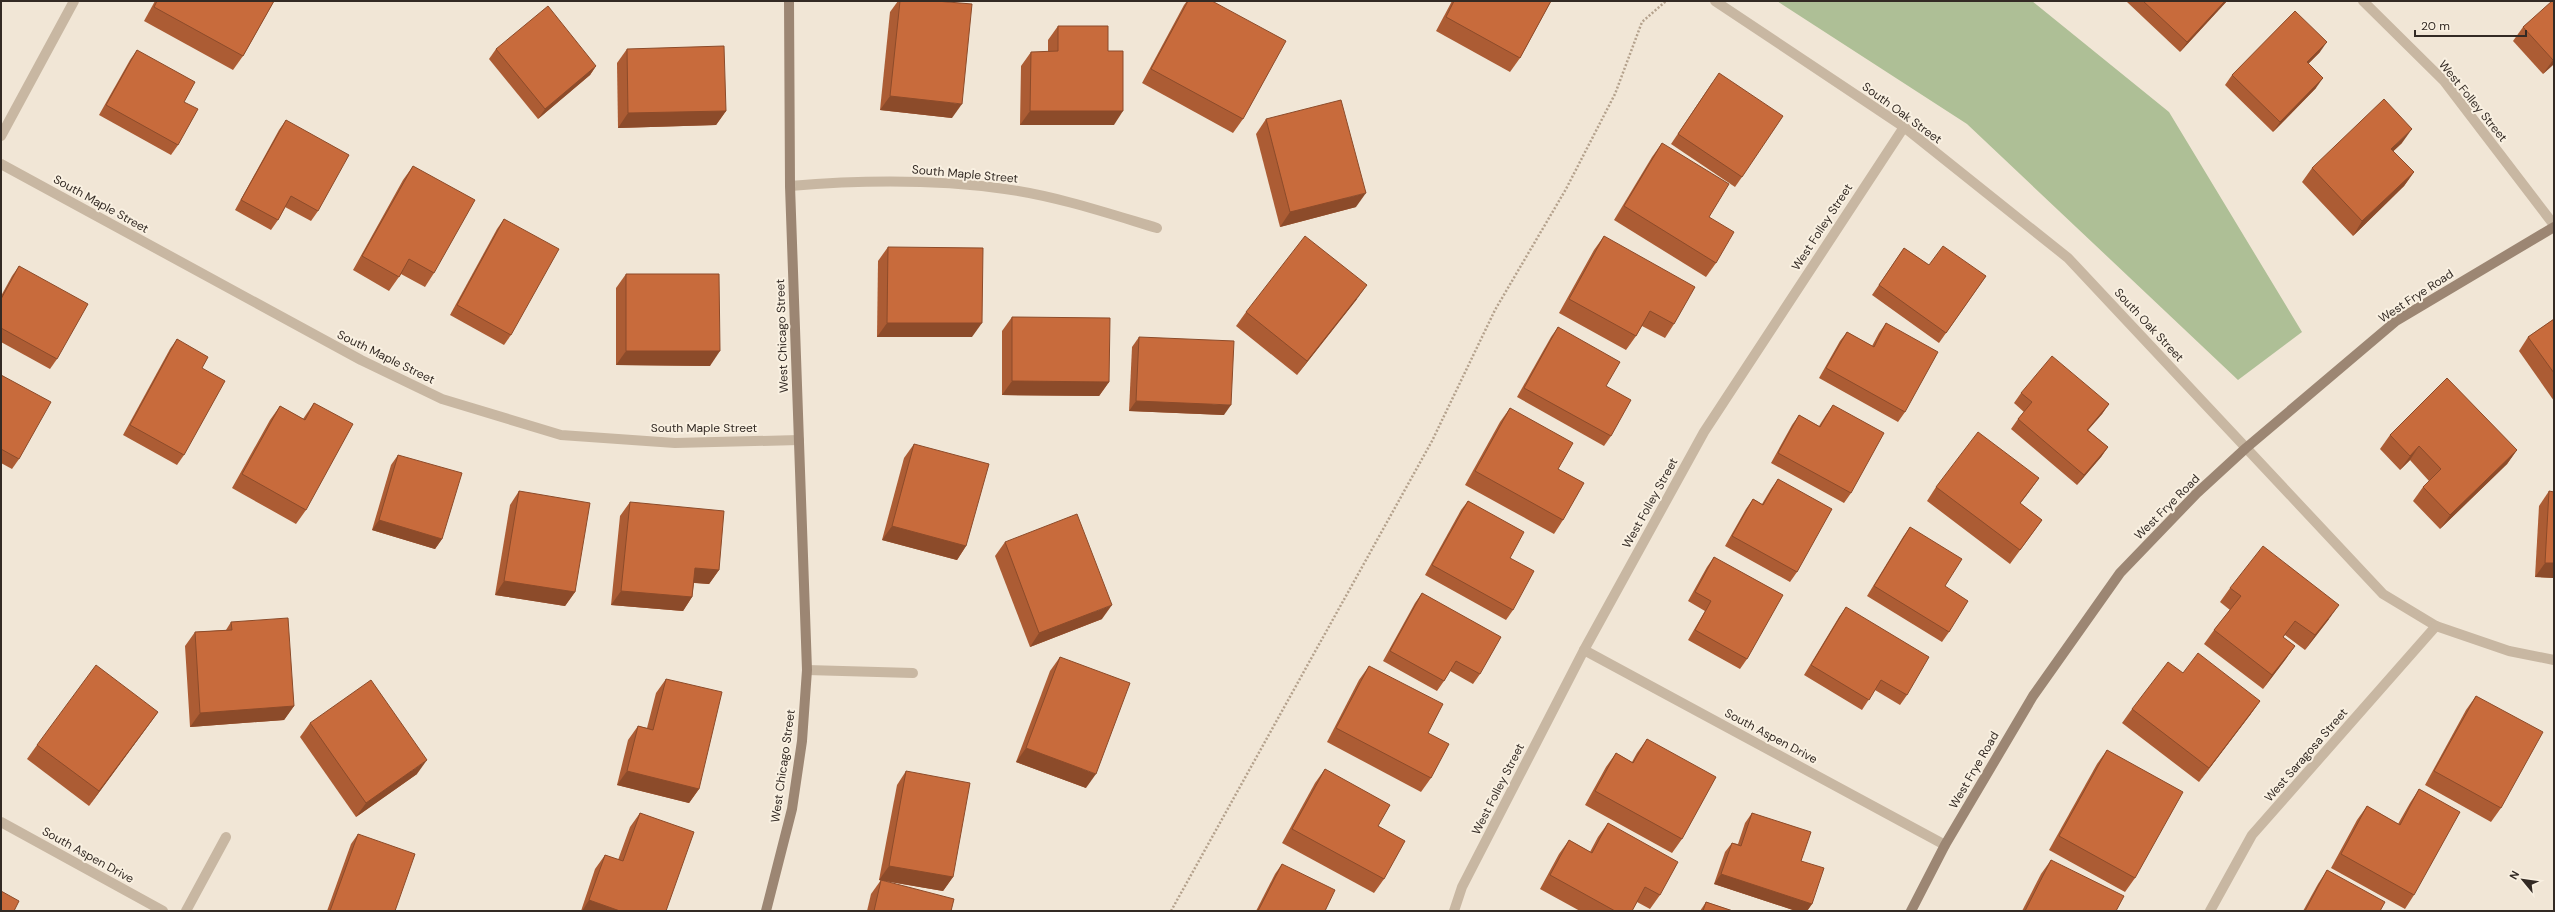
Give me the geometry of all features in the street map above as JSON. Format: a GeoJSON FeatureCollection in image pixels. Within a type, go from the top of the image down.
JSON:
{"type":"FeatureCollection","features":[{"type":"Feature","properties":{"kind":"street"},"geometry":{"type":"LineString","coordinates":[[1,136],[74,1]]}},
{"type":"Feature","properties":{"kind":"street","name":"West Chicago Street"},"geometry":{"type":"LineString","coordinates":[[766,911],[792,810],[802,741],[807,670],[790,186],[790,1]]}},
{"type":"Feature","properties":{"kind":"street","name":"South Oak Street"},"geometry":{"type":"LineString","coordinates":[[1715,1],[1904,127],[2068,258],[2384,594],[2436,626],[2509,651],[2554,660]]}},
{"type":"Feature","properties":{"kind":"street","name":"West Folley Street"},"geometry":{"type":"LineString","coordinates":[[2363,1],[2444,81],[2554,226]]}},
{"type":"Feature","properties":{"kind":"street","name":"West Folley Street"},"geometry":{"type":"LineString","coordinates":[[1454,911],[1462,887],[1584,650],[1704,432],[1904,127]]}},
{"type":"Feature","properties":{"kind":"street","name":"South Maple Street"},"geometry":{"type":"LineString","coordinates":[[1,164],[361,360],[442,399],[498,418],[562,435],[675,443],[799,440]]}},
{"type":"Feature","properties":{"kind":"street","name":"South Maple Street"},"geometry":{"type":"LineString","coordinates":[[790,186],[842,182],[901,181],[1005,189],[1081,206],[1157,228]]}},
{"type":"Feature","properties":{"kind":"street","name":"West Frye Road"},"geometry":{"type":"LineString","coordinates":[[1911,911],[1945,845],[2033,696],[2120,573],[2197,493],[2246,448],[2396,321],[2554,226]]}},
{"type":"Feature","properties":{"kind":"street","name":"West Saragosa Street"},"geometry":{"type":"LineString","coordinates":[[2210,911],[2252,835],[2436,626]]}},
{"type":"Feature","properties":{"kind":"street","name":"South Aspen Drive"},"geometry":{"type":"LineString","coordinates":[[1584,650],[1945,845]]}},
{"type":"Feature","properties":{"kind":"street"},"geometry":{"type":"LineString","coordinates":[[807,670],[913,673]]}},
{"type":"Feature","properties":{"kind":"street","name":"South Aspen Drive"},"geometry":{"type":"LineString","coordinates":[[1,822],[163,911]]}},
{"type":"Feature","properties":{"kind":"street"},"geometry":{"type":"LineString","coordinates":[[186,911],[226,837]]}},
{"type":"Feature","properties":{"kind":"path"},"geometry":{"type":"LineString","coordinates":[[1171,911],[1432,441],[1495,310],[1566,189],[1615,94],[1642,22],[1666,1]]}},
{"type":"Feature","properties":{"kind":"green space"},"geometry":{"type":"Polygon","coordinates":[[[1777,1],[2032,1],[2169,112],[2302,332],[2238,380],[1967,124],[1777,1]]]}},
{"type":"Feature","properties":{"kind":"building"},"geometry":{"type":"Polygon","coordinates":[[[157,1],[274,1],[243,56],[154,7],[157,1]]]}},
{"type":"Feature","properties":{"kind":"building"},"geometry":{"type":"Polygon","coordinates":[[[900,1],[936,1],[972,4],[962,104],[890,96],[900,1]]]}},
{"type":"Feature","properties":{"kind":"building"},"geometry":{"type":"Polygon","coordinates":[[[1188,1],[1212,1],[1286,41],[1243,119],[1151,69],[1188,1]]]}},
{"type":"Feature","properties":{"kind":"building"},"geometry":{"type":"Polygon","coordinates":[[[1454,1],[1551,1],[1520,58],[1446,17],[1454,1]]]}},
{"type":"Feature","properties":{"kind":"building"},"geometry":{"type":"Polygon","coordinates":[[[2143,1],[2225,1],[2187,42],[2143,1]]]}},
{"type":"Feature","properties":{"kind":"building"},"geometry":{"type":"Polygon","coordinates":[[[2552,1],[2554,1],[2553,60],[2523,27],[2552,1]]]}},
{"type":"Feature","properties":{"kind":"building"},"geometry":{"type":"Polygon","coordinates":[[[548,6],[596,66],[545,109],[496,49],[548,6]]]}},
{"type":"Feature","properties":{"kind":"building"},"geometry":{"type":"Polygon","coordinates":[[[2295,11],[2327,42],[2307,62],[2323,78],[2280,122],[2232,75],[2295,11]]]}},
{"type":"Feature","properties":{"kind":"building"},"geometry":{"type":"Polygon","coordinates":[[[1058,26],[1108,26],[1108,51],[1123,51],[1123,111],[1030,111],[1031,52],[1058,51],[1058,26]]]}},
{"type":"Feature","properties":{"kind":"building"},"geometry":{"type":"Polygon","coordinates":[[[724,46],[726,111],[628,113],[627,49],[724,46]]]}},
{"type":"Feature","properties":{"kind":"building"},"geometry":{"type":"Polygon","coordinates":[[[137,50],[195,82],[184,102],[198,109],[178,145],[106,105],[137,50]]]}},
{"type":"Feature","properties":{"kind":"building"},"geometry":{"type":"Polygon","coordinates":[[[1719,73],[1783,116],[1742,177],[1678,134],[1719,73]]]}},
{"type":"Feature","properties":{"kind":"building"},"geometry":{"type":"Polygon","coordinates":[[[2384,99],[2412,129],[2391,149],[2414,172],[2362,221],[2312,168],[2384,99]]]}},
{"type":"Feature","properties":{"kind":"building"},"geometry":{"type":"Polygon","coordinates":[[[1341,100],[1366,193],[1290,212],[1266,119],[1341,100]]]}},
{"type":"Feature","properties":{"kind":"building"},"geometry":{"type":"Polygon","coordinates":[[[286,120],[349,155],[318,211],[291,196],[278,220],[241,200],[286,120]]]}},
{"type":"Feature","properties":{"kind":"building"},"geometry":{"type":"Polygon","coordinates":[[[1662,143],[1729,184],[1709,217],[1734,232],[1716,263],[1624,206],[1662,143]]]}},
{"type":"Feature","properties":{"kind":"building"},"geometry":{"type":"Polygon","coordinates":[[[413,166],[475,200],[434,273],[409,259],[399,277],[362,256],[413,166]]]}},
{"type":"Feature","properties":{"kind":"building"},"geometry":{"type":"Polygon","coordinates":[[[504,219],[559,249],[511,335],[457,305],[504,219]]]}},
{"type":"Feature","properties":{"kind":"building"},"geometry":{"type":"Polygon","coordinates":[[[1305,236],[1367,285],[1307,361],[1246,312],[1305,236]]]}},
{"type":"Feature","properties":{"kind":"building"},"geometry":{"type":"Polygon","coordinates":[[[1604,236],[1695,287],[1674,324],[1650,311],[1636,336],[1569,299],[1604,236]]]}},
{"type":"Feature","properties":{"kind":"building"},"geometry":{"type":"Polygon","coordinates":[[[1943,246],[1986,276],[1946,333],[1879,285],[1904,248],[1929,265],[1943,246]]]}},
{"type":"Feature","properties":{"kind":"building"},"geometry":{"type":"Polygon","coordinates":[[[888,247],[983,248],[982,323],[887,323],[888,247]]]}},
{"type":"Feature","properties":{"kind":"building"},"geometry":{"type":"Polygon","coordinates":[[[19,266],[88,304],[57,359],[1,328],[1,299],[19,266]]]}},
{"type":"Feature","properties":{"kind":"building"},"geometry":{"type":"Polygon","coordinates":[[[626,274],[719,274],[720,351],[626,351],[626,274]]]}},
{"type":"Feature","properties":{"kind":"building"},"geometry":{"type":"Polygon","coordinates":[[[1012,317],[1110,318],[1109,382],[1012,381],[1012,317]]]}},
{"type":"Feature","properties":{"kind":"building"},"geometry":{"type":"Polygon","coordinates":[[[2554,319],[2554,373],[2528,337],[2554,319]]]}},
{"type":"Feature","properties":{"kind":"building"},"geometry":{"type":"Polygon","coordinates":[[[1886,323],[1938,352],[1905,412],[1826,368],[1847,332],[1874,347],[1886,323]]]}},
{"type":"Feature","properties":{"kind":"building"},"geometry":{"type":"Polygon","coordinates":[[[1558,327],[1620,362],[1606,386],[1631,400],[1611,436],[1524,388],[1558,327]]]}},
{"type":"Feature","properties":{"kind":"building"},"geometry":{"type":"Polygon","coordinates":[[[1139,337],[1234,341],[1231,405],[1136,401],[1139,337]]]}},
{"type":"Feature","properties":{"kind":"building"},"geometry":{"type":"Polygon","coordinates":[[[177,339],[208,357],[202,368],[225,381],[184,455],[130,425],[177,339]]]}},
{"type":"Feature","properties":{"kind":"building"},"geometry":{"type":"Polygon","coordinates":[[[2052,356],[2109,404],[2087,430],[2108,447],[2084,475],[2018,419],[2032,402],[2021,393],[2052,356]]]}},
{"type":"Feature","properties":{"kind":"building"},"geometry":{"type":"Polygon","coordinates":[[[1,375],[51,402],[19,459],[1,449],[1,375]]]}},
{"type":"Feature","properties":{"kind":"building"},"geometry":{"type":"Polygon","coordinates":[[[2447,378],[2517,450],[2450,515],[2423,487],[2441,469],[2419,446],[2410,456],[2390,435],[2447,378]]]}},
{"type":"Feature","properties":{"kind":"building"},"geometry":{"type":"Polygon","coordinates":[[[314,403],[353,424],[306,510],[242,474],[280,406],[305,420],[314,403]]]}},
{"type":"Feature","properties":{"kind":"building"},"geometry":{"type":"Polygon","coordinates":[[[1833,405],[1884,433],[1851,493],[1778,453],[1799,415],[1820,427],[1833,405]]]}},
{"type":"Feature","properties":{"kind":"building"},"geometry":{"type":"Polygon","coordinates":[[[1510,408],[1573,443],[1558,469],[1584,483],[1563,520],[1475,471],[1510,408]]]}},
{"type":"Feature","properties":{"kind":"building"},"geometry":{"type":"Polygon","coordinates":[[[1978,432],[2039,478],[2020,503],[2042,520],[2020,550],[1936,487],[1978,432]]]}},
{"type":"Feature","properties":{"kind":"building"},"geometry":{"type":"Polygon","coordinates":[[[914,444],[989,464],[966,546],[892,526],[914,444]]]}},
{"type":"Feature","properties":{"kind":"building"},"geometry":{"type":"Polygon","coordinates":[[[398,455],[462,473],[442,539],[379,520],[398,455]]]}},
{"type":"Feature","properties":{"kind":"building"},"geometry":{"type":"Polygon","coordinates":[[[1778,479],[1832,509],[1797,572],[1732,536],[1753,499],[1763,505],[1778,479]]]}},
{"type":"Feature","properties":{"kind":"building"},"geometry":{"type":"Polygon","coordinates":[[[519,491],[590,503],[575,592],[504,581],[519,491]]]}},
{"type":"Feature","properties":{"kind":"building"},"geometry":{"type":"Polygon","coordinates":[[[2549,491],[2554,492],[2554,563],[2545,563],[2549,491]]]}},
{"type":"Feature","properties":{"kind":"building"},"geometry":{"type":"Polygon","coordinates":[[[1468,501],[1524,532],[1510,558],[1534,571],[1513,610],[1432,565],[1468,501]]]}},
{"type":"Feature","properties":{"kind":"building"},"geometry":{"type":"Polygon","coordinates":[[[630,502],[724,511],[719,570],[695,568],[692,597],[621,591],[630,502]]]}},
{"type":"Feature","properties":{"kind":"building"},"geometry":{"type":"Polygon","coordinates":[[[1077,514],[1112,605],[1039,633],[1005,542],[1077,514]]]}},
{"type":"Feature","properties":{"kind":"building"},"geometry":{"type":"Polygon","coordinates":[[[1910,527],[1962,559],[1945,586],[1968,601],[1949,632],[1874,586],[1910,527]]]}},
{"type":"Feature","properties":{"kind":"building"},"geometry":{"type":"Polygon","coordinates":[[[2263,546],[2339,605],[2315,635],[2295,621],[2283,637],[2295,646],[2272,675],[2214,630],[2241,596],[2230,588],[2263,546]]]}},
{"type":"Feature","properties":{"kind":"building"},"geometry":{"type":"Polygon","coordinates":[[[1714,557],[1783,595],[1747,659],[1695,630],[1711,601],[1695,592],[1714,557]]]}},
{"type":"Feature","properties":{"kind":"building"},"geometry":{"type":"Polygon","coordinates":[[[1422,593],[1501,637],[1480,674],[1456,661],[1444,681],[1390,651],[1422,593]]]}},
{"type":"Feature","properties":{"kind":"building"},"geometry":{"type":"Polygon","coordinates":[[[1846,607],[1929,657],[1907,695],[1881,680],[1869,700],[1811,665],[1846,607]]]}},
{"type":"Feature","properties":{"kind":"building"},"geometry":{"type":"Polygon","coordinates":[[[288,618],[294,706],[200,713],[195,632],[232,630],[231,622],[288,618]]]}},
{"type":"Feature","properties":{"kind":"building"},"geometry":{"type":"Polygon","coordinates":[[[2198,653],[2260,701],[2209,768],[2132,709],[2168,662],[2183,673],[2198,653]]]}},
{"type":"Feature","properties":{"kind":"building"},"geometry":{"type":"Polygon","coordinates":[[[1060,657],[1130,683],[1096,774],[1026,748],[1060,657]]]}},
{"type":"Feature","properties":{"kind":"building"},"geometry":{"type":"Polygon","coordinates":[[[96,665],[158,712],[99,791],[37,745],[96,665]]]}},
{"type":"Feature","properties":{"kind":"building"},"geometry":{"type":"Polygon","coordinates":[[[1369,666],[1443,704],[1428,733],[1449,744],[1431,778],[1336,728],[1369,666]]]}},
{"type":"Feature","properties":{"kind":"building"},"geometry":{"type":"Polygon","coordinates":[[[666,679],[722,692],[699,789],[627,771],[638,726],[653,730],[666,679]]]}},
{"type":"Feature","properties":{"kind":"building"},"geometry":{"type":"Polygon","coordinates":[[[371,680],[427,760],[366,803],[310,723],[371,680]]]}},
{"type":"Feature","properties":{"kind":"building"},"geometry":{"type":"Polygon","coordinates":[[[2476,696],[2543,732],[2501,808],[2434,771],[2476,696]]]}},
{"type":"Feature","properties":{"kind":"building"},"geometry":{"type":"Polygon","coordinates":[[[1647,739],[1716,777],[1682,839],[1595,791],[1616,753],[1633,763],[1647,739]]]}},
{"type":"Feature","properties":{"kind":"building"},"geometry":{"type":"Polygon","coordinates":[[[2107,750],[2183,792],[2135,878],[2059,836],[2107,750]]]}},
{"type":"Feature","properties":{"kind":"building"},"geometry":{"type":"Polygon","coordinates":[[[1325,769],[1390,805],[1378,826],[1405,841],[1384,879],[1292,829],[1325,769]]]}},
{"type":"Feature","properties":{"kind":"building"},"geometry":{"type":"Polygon","coordinates":[[[906,771],[970,783],[953,877],[889,866],[906,771]]]}},
{"type":"Feature","properties":{"kind":"building"},"geometry":{"type":"Polygon","coordinates":[[[2419,789],[2460,812],[2414,895],[2341,854],[2367,806],[2400,825],[2419,789]]]}},
{"type":"Feature","properties":{"kind":"building"},"geometry":{"type":"Polygon","coordinates":[[[640,813],[694,832],[666,911],[620,911],[589,900],[605,855],[623,861],[640,813]]]}},
{"type":"Feature","properties":{"kind":"building"},"geometry":{"type":"Polygon","coordinates":[[[1752,813],[1811,832],[1801,861],[1824,868],[1812,904],[1721,874],[1732,843],[1741,846],[1752,813]]]}},
{"type":"Feature","properties":{"kind":"building"},"geometry":{"type":"Polygon","coordinates":[[[1608,823],[1678,862],[1660,895],[1645,887],[1632,911],[1615,911],[1550,875],[1569,840],[1592,853],[1608,823]]]}},
{"type":"Feature","properties":{"kind":"building"},"geometry":{"type":"Polygon","coordinates":[[[358,834],[415,854],[395,911],[330,911],[358,834]]]}},
{"type":"Feature","properties":{"kind":"building"},"geometry":{"type":"Polygon","coordinates":[[[2051,860],[2124,896],[2116,911],[2025,911],[2051,860]]]}},
{"type":"Feature","properties":{"kind":"building"},"geometry":{"type":"Polygon","coordinates":[[[1282,864],[1335,890],[1325,911],[1258,911],[1282,864]]]}},
{"type":"Feature","properties":{"kind":"building"},"geometry":{"type":"Polygon","coordinates":[[[2327,870],[2385,902],[2380,911],[2305,911],[2327,870]]]}},
{"type":"Feature","properties":{"kind":"building"},"geometry":{"type":"Polygon","coordinates":[[[881,880],[954,899],[951,911],[874,911],[881,880]]]}},
{"type":"Feature","properties":{"kind":"building"},"geometry":{"type":"Polygon","coordinates":[[[1,891],[19,901],[14,911],[1,911],[1,891]]]}},
{"type":"Feature","properties":{"kind":"building"},"geometry":{"type":"Polygon","coordinates":[[[1706,902],[1733,911],[1703,911],[1706,902]]]}}]}
